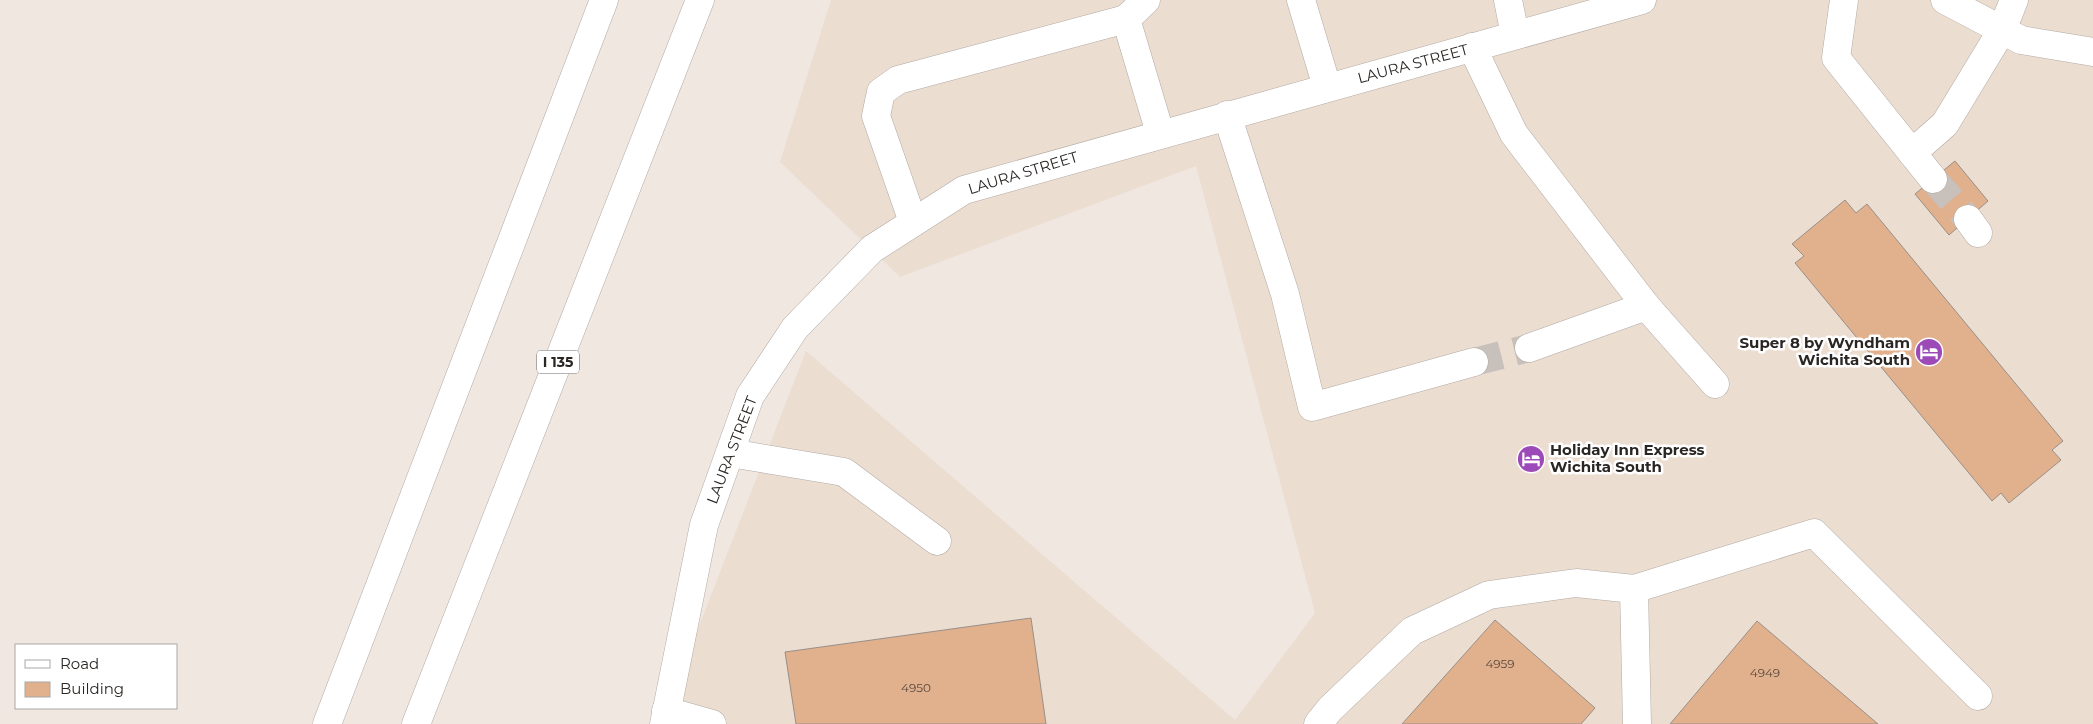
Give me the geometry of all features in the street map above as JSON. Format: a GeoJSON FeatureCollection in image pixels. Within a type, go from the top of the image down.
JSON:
{"type":"FeatureCollection","features":[{"type":"Feature","properties":{"kind":"main road"},"geometry":{"type":"LineString","coordinates":[[327,724],[604,0]]}},
{"type":"Feature","properties":{"kind":"main road","name":"I 135"},"geometry":{"type":"LineString","coordinates":[[416,724],[700,0]]}},
{"type":"Feature","properties":{"kind":"main road"},"geometry":{"type":"LineString","coordinates":[[914,222],[876,116],[881,92],[898,80],[1126,19],[1146,0]]}},
{"type":"Feature","properties":{"kind":"main road"},"geometry":{"type":"LineString","coordinates":[[1301,0],[1327,87]]}},
{"type":"Feature","properties":{"kind":"main road"},"geometry":{"type":"LineString","coordinates":[[1508,0],[1515,35]]}},
{"type":"Feature","properties":{"kind":"main road","name":"LAURA STREET"},"geometry":{"type":"LineString","coordinates":[[665,717],[704,525],[750,396],[795,328],[872,249],[964,190],[1160,133],[1642,0]]}},
{"type":"Feature","properties":{"kind":"main road"},"geometry":{"type":"LineString","coordinates":[[1844,0],[1836,58],[1933,180]]}},
{"type":"Feature","properties":{"kind":"main road"},"geometry":{"type":"LineString","coordinates":[[1945,0],[2021,40],[2093,52]]}},
{"type":"Feature","properties":{"kind":"main road"},"geometry":{"type":"LineString","coordinates":[[1912,153],[1946,124],[2002,30],[2014,0]]}},
{"type":"Feature","properties":{"kind":"main road"},"geometry":{"type":"LineString","coordinates":[[1126,19],[1160,133]]}},
{"type":"Feature","properties":{"kind":"main road"},"geometry":{"type":"LineString","coordinates":[[1472,47],[1514,134],[1646,306],[1715,384]]}},
{"type":"Feature","properties":{"kind":"main road"},"geometry":{"type":"LineString","coordinates":[[1227,115],[1285,294],[1312,407],[1474,362]]}},
{"type":"Feature","properties":{"kind":"main road"},"geometry":{"type":"LineString","coordinates":[[1530,348],[1646,306]]}},
{"type":"Feature","properties":{"kind":"main road"},"geometry":{"type":"LineString","coordinates":[[730,453],[844,472],[937,541]]}},
{"type":"Feature","properties":{"kind":"main road"},"geometry":{"type":"LineString","coordinates":[[1318,724],[1330,709],[1412,631],[1489,595],[1576,583],[1634,589],[1814,534],[1978,696]]}},
{"type":"Feature","properties":{"kind":"main road"},"geometry":{"type":"LineString","coordinates":[[1634,589],[1637,724]]}},
{"type":"Feature","properties":{"kind":"main road"},"geometry":{"type":"LineString","coordinates":[[665,717],[712,724]]}},
{"type":"Feature","properties":{"kind":"shaded area"},"geometry":{"type":"Polygon","coordinates":[[[831,0],[2093,0],[2093,724],[664,724],[666,711],[806,351],[1235,720],[1315,613],[1196,166],[900,277],[780,162],[831,0]]]}},
{"type":"Feature","properties":{"kind":"building"},"geometry":{"type":"Polygon","coordinates":[[[1955,161],[1988,201],[1949,235],[1915,194],[1955,161]]]}},
{"type":"Feature","properties":{"kind":"building","name":"Super 8 by Wyndham Wichita South"},"geometry":{"type":"Polygon","coordinates":[[[1845,200],[1856,213],[1867,204],[2063,441],[2052,450],[2061,460],[2009,503],[2001,493],[1992,501],[1795,263],[1804,256],[1792,244],[1845,200]]]}},
{"type":"Feature","properties":{"kind":"building"},"geometry":{"type":"Polygon","coordinates":[[[1031,618],[1046,724],[796,724],[785,652],[1031,618]]]}},
{"type":"Feature","properties":{"kind":"building"},"geometry":{"type":"Polygon","coordinates":[[[1495,620],[1595,708],[1581,724],[1402,724],[1495,620]]]}},
{"type":"Feature","properties":{"kind":"building"},"geometry":{"type":"Polygon","coordinates":[[[1757,621],[1878,724],[1670,724],[1757,621]]]}},
{"type":"Feature","properties":{"kind":"tunnel"},"geometry":{"type":"LineString","coordinates":[[1933,179],[1968,219]]}},
{"type":"Feature","properties":{"kind":"tunnel"},"geometry":{"type":"LineString","coordinates":[[1474,362],[1529,348]]}},
{"type":"Feature","properties":{"kind":"place","name":"Super 8 by Wyndham Wichita South"},"geometry":{"type":"Point","coordinates":[1929,352]}},
{"type":"Feature","properties":{"kind":"place","name":"Holiday Inn Express Wichita South"},"geometry":{"type":"Point","coordinates":[1531,459]}}]}
